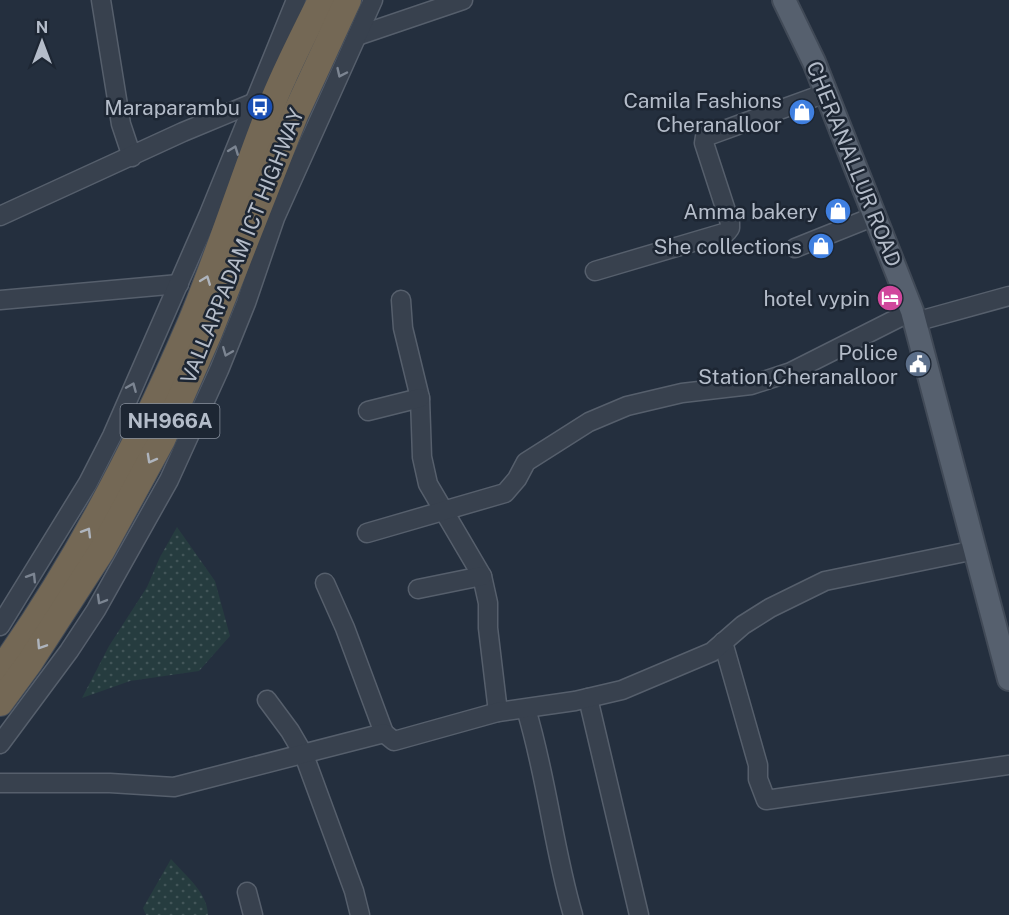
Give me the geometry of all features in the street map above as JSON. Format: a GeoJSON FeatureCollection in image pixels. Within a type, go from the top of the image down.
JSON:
{"type":"FeatureCollection","features":[{"type":"Feature","properties":{"kind":"highway","name":"VALLARPADAM ICT HIGHWAY"},"geometry":{"type":"LineString","coordinates":[[0,704],[101,552],[162,440],[199,329],[247,203],[295,115],[302,67],[321,0]]}},
{"type":"Feature","properties":{"kind":"highway","name":"VALLARPADAM ICT HIGHWAY"},"geometry":{"type":"LineString","coordinates":[[247,203],[263,101],[302,67],[348,0]]}},
{"type":"Feature","properties":{"kind":"highway","name":"VALLARPADAM ICT HIGHWAY"},"geometry":{"type":"LineString","coordinates":[[0,670],[31,627],[94,521],[199,329]]}},
{"type":"Feature","properties":{"kind":"main road","name":"CHERANALLUR ROAD"},"geometry":{"type":"LineString","coordinates":[[784,0],[826,93],[914,317],[1009,679]]}},
{"type":"Feature","properties":{"kind":"street"},"geometry":{"type":"LineString","coordinates":[[101,0],[121,124],[132,157]]}},
{"type":"Feature","properties":{"kind":"street"},"geometry":{"type":"LineString","coordinates":[[0,216],[183,132],[263,101],[296,0]]}},
{"type":"Feature","properties":{"kind":"street"},"geometry":{"type":"LineString","coordinates":[[0,626],[88,483],[179,284],[247,203],[357,36],[373,0]]}},
{"type":"Feature","properties":{"kind":"street"},"geometry":{"type":"LineString","coordinates":[[357,36],[462,0]]}},
{"type":"Feature","properties":{"kind":"street"},"geometry":{"type":"LineString","coordinates":[[595,271],[727,232],[730,223],[704,143],[705,137],[826,93]]}},
{"type":"Feature","properties":{"kind":"street"},"geometry":{"type":"LineString","coordinates":[[0,744],[69,651],[96,610],[170,480],[243,312],[247,203]]}},
{"type":"Feature","properties":{"kind":"street"},"geometry":{"type":"LineString","coordinates":[[795,249],[875,216]]}},
{"type":"Feature","properties":{"kind":"street"},"geometry":{"type":"LineString","coordinates":[[0,300],[179,284]]}},
{"type":"Feature","properties":{"kind":"street"},"geometry":{"type":"LineString","coordinates":[[367,533],[505,493],[517,479],[526,462],[589,422],[627,406],[682,393],[751,385],[791,372],[914,317],[1009,296]]}},
{"type":"Feature","properties":{"kind":"street"},"geometry":{"type":"LineString","coordinates":[[401,300],[403,328],[420,398],[422,457],[428,484],[482,576],[488,603],[488,628],[498,712]]}},
{"type":"Feature","properties":{"kind":"street"},"geometry":{"type":"LineString","coordinates":[[368,411],[420,398]]}},
{"type":"Feature","properties":{"kind":"street"},"geometry":{"type":"LineString","coordinates":[[325,583],[345,628],[384,733],[394,741],[498,712],[588,698],[622,690],[712,652],[743,626],[770,608],[825,581],[975,550]]}},
{"type":"Feature","properties":{"kind":"street"},"geometry":{"type":"LineString","coordinates":[[418,589],[482,576]]}},
{"type":"Feature","properties":{"kind":"street"},"geometry":{"type":"LineString","coordinates":[[723,642],[758,765],[758,779],[766,800],[1009,765]]}},
{"type":"Feature","properties":{"kind":"street"},"geometry":{"type":"LineString","coordinates":[[588,698],[639,915]]}},
{"type":"Feature","properties":{"kind":"street"},"geometry":{"type":"LineString","coordinates":[[267,700],[304,755],[354,891],[360,915]]}},
{"type":"Feature","properties":{"kind":"street"},"geometry":{"type":"LineString","coordinates":[[526,709],[538,748],[565,887],[573,915]]}},
{"type":"Feature","properties":{"kind":"street"},"geometry":{"type":"LineString","coordinates":[[0,783],[110,783],[174,787],[384,733]]}},
{"type":"Feature","properties":{"kind":"street"},"geometry":{"type":"LineString","coordinates":[[248,892],[254,915]]}},
{"type":"Feature","properties":{"kind":"green space"},"geometry":{"type":"Polygon","coordinates":[[[177,527],[215,581],[230,636],[199,671],[130,681],[82,698],[109,646],[147,587],[177,527]]]}},
{"type":"Feature","properties":{"kind":"green space"},"geometry":{"type":"Polygon","coordinates":[[[171,859],[200,892],[208,915],[146,915],[143,908],[171,859]]]}},
{"type":"Feature","properties":{"kind":"place","name":"Maraparambu"},"geometry":{"type":"Point","coordinates":[260,107]}},
{"type":"Feature","properties":{"kind":"place","name":"Camila Fashions Cheranalloor"},"geometry":{"type":"Point","coordinates":[802,112]}},
{"type":"Feature","properties":{"kind":"place","name":"Amma bakery"},"geometry":{"type":"Point","coordinates":[838,211]}},
{"type":"Feature","properties":{"kind":"place","name":"She collections"},"geometry":{"type":"Point","coordinates":[821,246]}},
{"type":"Feature","properties":{"kind":"place","name":"hotel vypin"},"geometry":{"type":"Point","coordinates":[890,298]}},
{"type":"Feature","properties":{"kind":"place","name":"Police Station,Cheranalloor"},"geometry":{"type":"Point","coordinates":[918,364]}}]}
